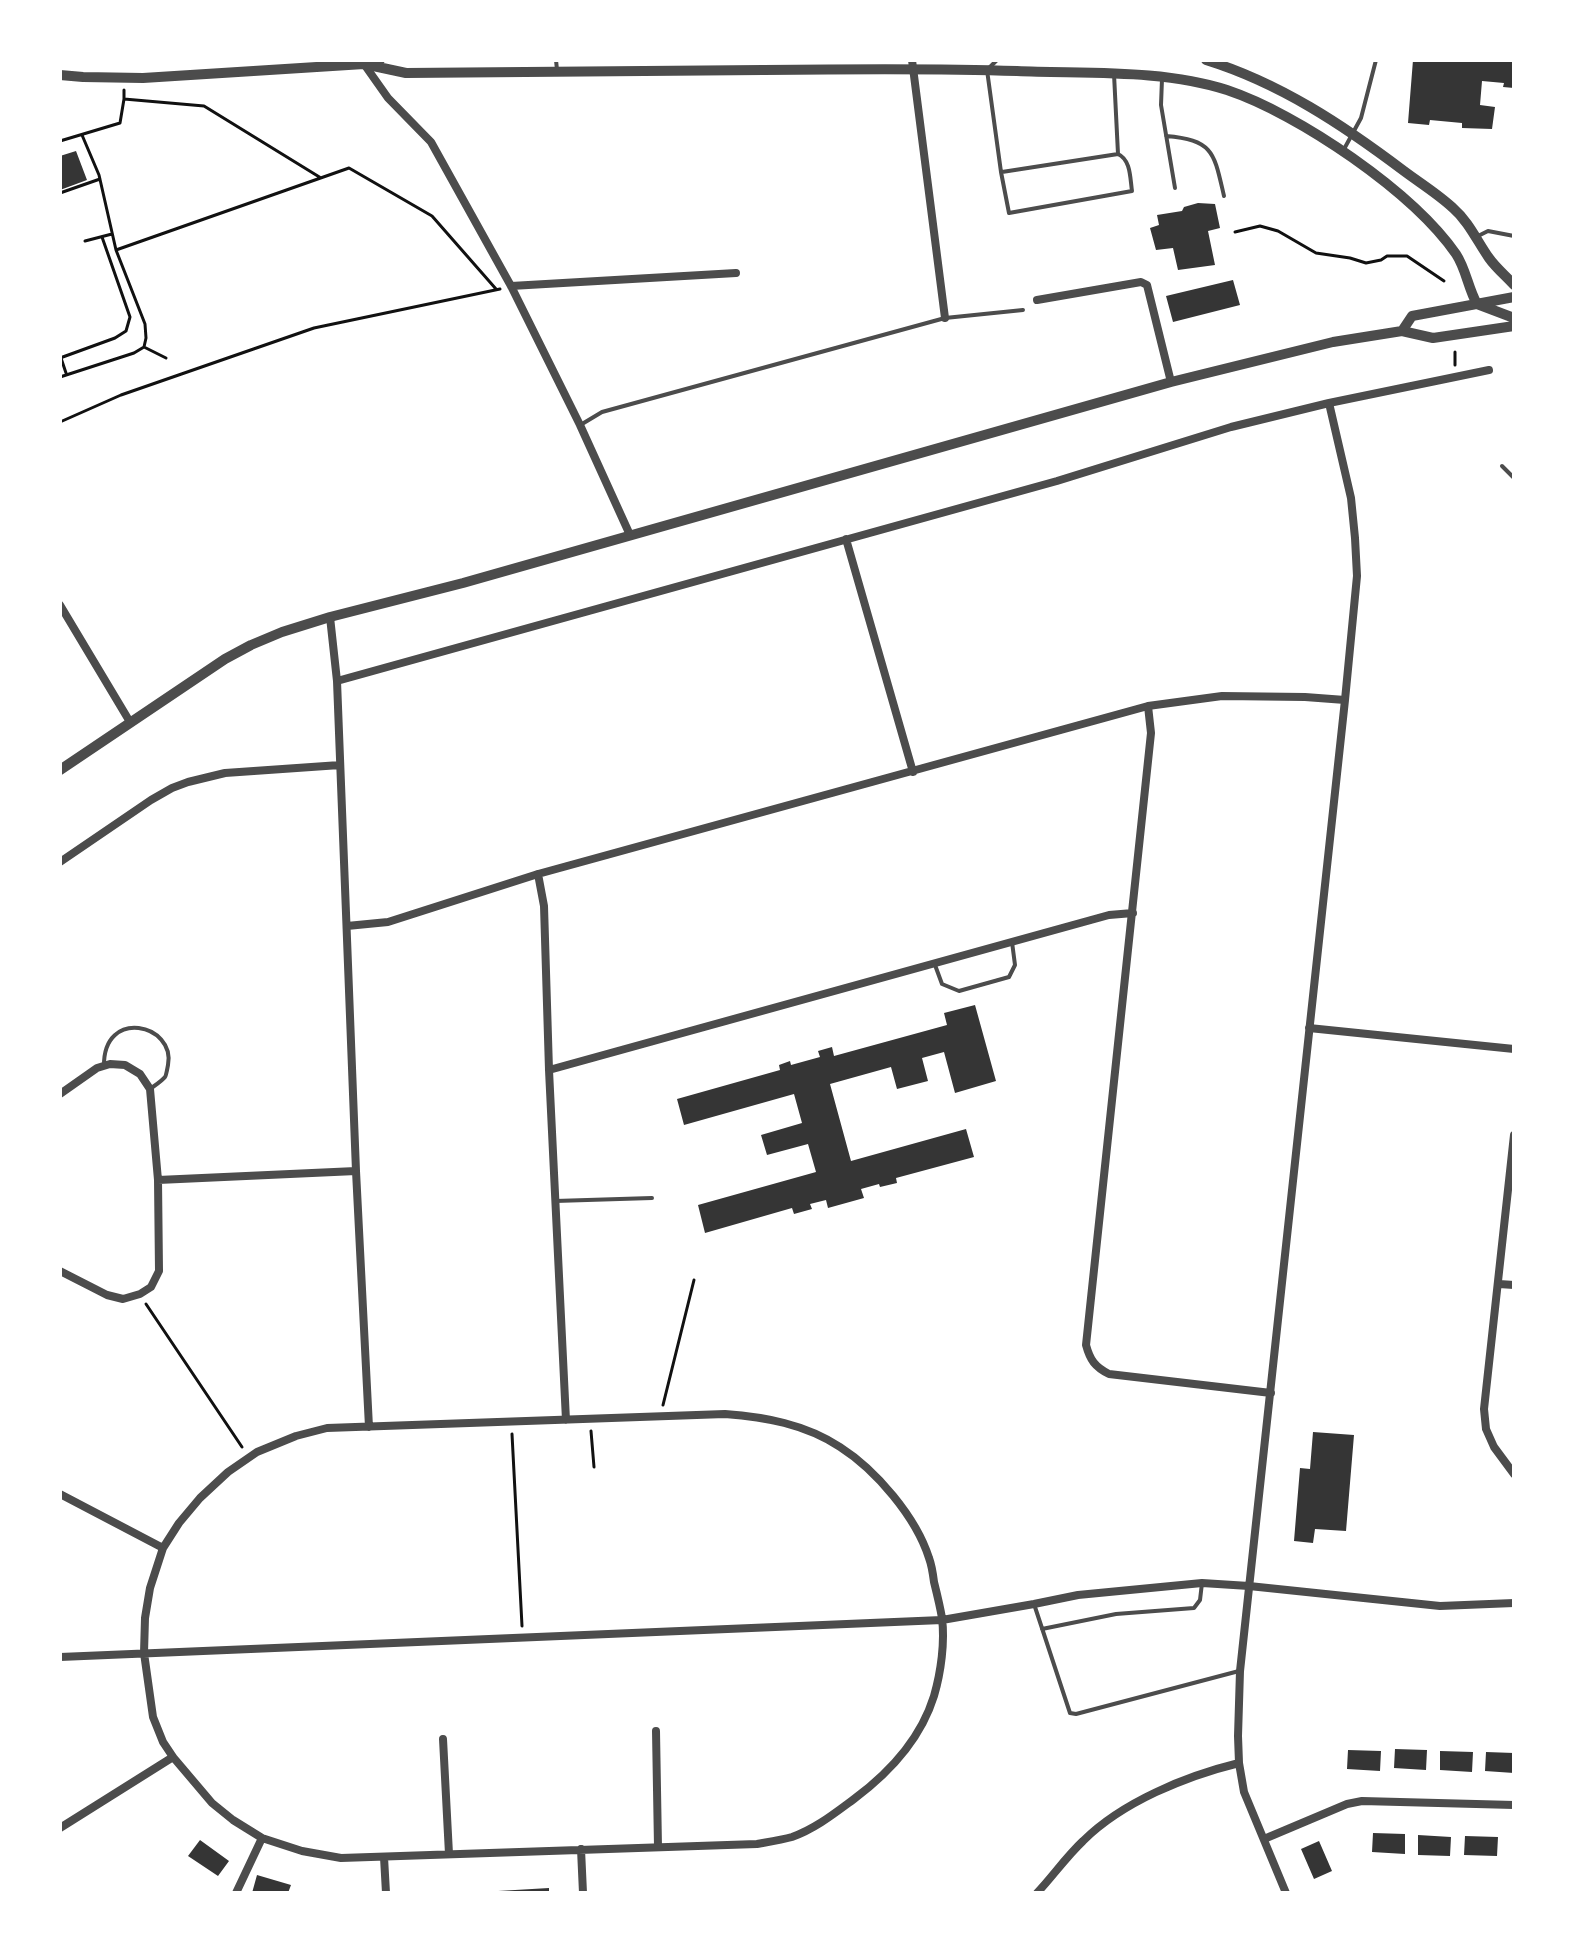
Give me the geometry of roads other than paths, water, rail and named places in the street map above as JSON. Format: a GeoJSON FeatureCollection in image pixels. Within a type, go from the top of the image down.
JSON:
{"type":"FeatureCollection","features":[{"type":"Feature","properties":{"kind":"street"},"geometry":{"type":"LineString","coordinates":[[60,75],[124,78],[364,64],[380,60]]}},
{"type":"Feature","properties":{"kind":"street"},"geometry":{"type":"LineString","coordinates":[[1206,60],[1268,83],[1353,134],[1455,209],[1497,268],[1514,285]]}},
{"type":"Feature","properties":{"kind":"street"},"geometry":{"type":"LineString","coordinates":[[364,64],[406,73],[913,64],[987,70],[1163,76],[1226,90],[1276,111],[1343,152],[1408,202],[1445,240],[1458,257],[1477,304],[1514,318]]}},
{"type":"Feature","properties":{"kind":"street"},"geometry":{"type":"LineString","coordinates":[[364,64],[388,98],[431,142],[511,286],[630,535]]}},
{"type":"Feature","properties":{"kind":"street"},"geometry":{"type":"LineString","coordinates":[[913,64],[945,318]]}},
{"type":"Feature","properties":{"kind":"street"},"geometry":{"type":"LineString","coordinates":[[511,286],[736,273]]}},
{"type":"Feature","properties":{"kind":"street"},"geometry":{"type":"LineString","coordinates":[[1037,300],[1141,282],[1147,285],[1171,382]]}},
{"type":"Feature","properties":{"kind":"street"},"geometry":{"type":"LineString","coordinates":[[1402,331],[1412,316],[1514,297]]}},
{"type":"Feature","properties":{"kind":"street"},"geometry":{"type":"LineString","coordinates":[[60,770],[225,659],[282,632],[330,617],[463,583],[1171,382],[1333,342],[1402,331],[1433,338],[1514,326]]}},
{"type":"Feature","properties":{"kind":"street"},"geometry":{"type":"LineString","coordinates":[[337,681],[1057,481],[1231,427],[1489,370]]}},
{"type":"Feature","properties":{"kind":"street"},"geometry":{"type":"LineString","coordinates":[[1286,1893],[1244,1792],[1238,1736],[1240,1671],[1357,576],[1351,498],[1329,403]]}},
{"type":"Feature","properties":{"kind":"street"},"geometry":{"type":"LineString","coordinates":[[846,539],[913,772]]}},
{"type":"Feature","properties":{"kind":"street"},"geometry":{"type":"LineString","coordinates":[[60,605],[130,722]]}},
{"type":"Feature","properties":{"kind":"street"},"geometry":{"type":"LineString","coordinates":[[330,617],[337,681],[369,1427]]}},
{"type":"Feature","properties":{"kind":"street"},"geometry":{"type":"LineString","coordinates":[[347,926],[388,922],[538,874],[1148,706],[1222,696],[1345,700]]}},
{"type":"Feature","properties":{"kind":"street"},"geometry":{"type":"LineString","coordinates":[[1148,706],[1151,733],[1086,1345],[1089,1357],[1097,1368],[1109,1374],[1271,1393]]}},
{"type":"Feature","properties":{"kind":"street"},"geometry":{"type":"LineString","coordinates":[[60,862],[151,800],[188,782],[225,773],[340,765]]}},
{"type":"Feature","properties":{"kind":"street"},"geometry":{"type":"LineString","coordinates":[[538,874],[544,906],[566,1420]]}},
{"type":"Feature","properties":{"kind":"street"},"geometry":{"type":"LineString","coordinates":[[549,1070],[1109,915],[1133,913]]}},
{"type":"Feature","properties":{"kind":"street"},"geometry":{"type":"LineString","coordinates":[[1309,1028],[1514,1049]]}},
{"type":"Feature","properties":{"kind":"street"},"geometry":{"type":"LineString","coordinates":[[60,1094],[97,1068],[110,1064],[125,1065],[140,1074],[150,1089],[158,1180],[159,1271],[151,1287],[123,1299],[107,1295],[60,1271]]}},
{"type":"Feature","properties":{"kind":"street"},"geometry":{"type":"LineString","coordinates":[[1514,1135],[1484,1409],[1486,1429],[1494,1447],[1514,1474]]}},
{"type":"Feature","properties":{"kind":"street"},"geometry":{"type":"LineString","coordinates":[[158,1180],[356,1171]]}},
{"type":"Feature","properties":{"kind":"street"},"geometry":{"type":"LineString","coordinates":[[1499,1284],[1514,1285]]}},
{"type":"Feature","properties":{"kind":"street"},"geometry":{"type":"LineString","coordinates":[[725,1414],[755,1416],[816,1434],[841,1447],[876,1475],[914,1527],[929,1558],[942,1620],[941,1662],[933,1697],[918,1731],[895,1763],[873,1785],[825,1821],[793,1837],[757,1844],[341,1858],[302,1851],[262,1838],[212,1803],[163,1742],[153,1717],[144,1653],[150,1588],[163,1548],[200,1498],[228,1472],[257,1452],[296,1436],[327,1428],[566,1420],[725,1414]]}},
{"type":"Feature","properties":{"kind":"street"},"geometry":{"type":"LineString","coordinates":[[60,1494],[163,1548]]}},
{"type":"Feature","properties":{"kind":"street"},"geometry":{"type":"LineString","coordinates":[[60,1657],[942,1620],[1078,1595],[1202,1583],[1440,1606],[1514,1603]]}},
{"type":"Feature","properties":{"kind":"street"},"geometry":{"type":"LineString","coordinates":[[656,1731],[658,1847]]}},
{"type":"Feature","properties":{"kind":"street"},"geometry":{"type":"LineString","coordinates":[[443,1739],[449,1854]]}},
{"type":"Feature","properties":{"kind":"street"},"geometry":{"type":"LineString","coordinates":[[60,1828],[173,1757]]}},
{"type":"Feature","properties":{"kind":"street"},"geometry":{"type":"LineString","coordinates":[[1037,1893],[1084,1839],[1115,1816],[1154,1793],[1211,1770],[1239,1763]]}},
{"type":"Feature","properties":{"kind":"street"},"geometry":{"type":"LineString","coordinates":[[1264,1839],[1347,1804],[1362,1801],[1514,1805]]}},
{"type":"Feature","properties":{"kind":"street"},"geometry":{"type":"LineString","coordinates":[[236,1893],[262,1838]]}},
{"type":"Feature","properties":{"kind":"street"},"geometry":{"type":"LineString","coordinates":[[581,1849],[583,1893]]}},
{"type":"Feature","properties":{"kind":"street"},"geometry":{"type":"LineString","coordinates":[[384,1857],[386,1893]]}},
{"type":"Feature","properties":{"kind":"street"},"geometry":{"type":"LineString","coordinates":[[1045,1885],[1054,1893]]}},
{"type":"Feature","properties":{"kind":"lane"},"geometry":{"type":"LineString","coordinates":[[556,60],[557,72]]}},
{"type":"Feature","properties":{"kind":"lane"},"geometry":{"type":"LineString","coordinates":[[997,60],[987,70],[1001,172],[1009,213],[1132,191],[1127,162],[1118,154],[1001,172]]}},
{"type":"Feature","properties":{"kind":"lane"},"geometry":{"type":"LineString","coordinates":[[1343,152],[1361,118],[1376,60]]}},
{"type":"Feature","properties":{"kind":"lane"},"geometry":{"type":"LineString","coordinates":[[1114,74],[1118,154]]}},
{"type":"Feature","properties":{"kind":"lane"},"geometry":{"type":"LineString","coordinates":[[1163,76],[1161,105],[1175,188]]}},
{"type":"Feature","properties":{"kind":"lane"},"geometry":{"type":"LineString","coordinates":[[1166,136],[1189,138],[1202,143],[1216,164],[1224,196]]}},
{"type":"Feature","properties":{"kind":"lane"},"geometry":{"type":"LineString","coordinates":[[1476,237],[1488,231],[1514,236]]}},
{"type":"Feature","properties":{"kind":"lane"},"geometry":{"type":"LineString","coordinates":[[580,425],[602,412],[945,318],[1023,310]]}},
{"type":"Feature","properties":{"kind":"lane"},"geometry":{"type":"LineString","coordinates":[[1502,466],[1514,478]]}},
{"type":"Feature","properties":{"kind":"lane"},"geometry":{"type":"LineString","coordinates":[[934,963],[942,984],[959,991],[1009,977],[1015,965],[1012,942]]}},
{"type":"Feature","properties":{"kind":"lane"},"geometry":{"type":"LineString","coordinates":[[104,1066],[104,1053],[113,1036],[132,1027],[154,1033],[165,1044],[169,1059],[165,1077],[150,1089]]}},
{"type":"Feature","properties":{"kind":"lane"},"geometry":{"type":"LineString","coordinates":[[555,1201],[652,1198]]}},
{"type":"Feature","properties":{"kind":"lane"},"geometry":{"type":"LineString","coordinates":[[1042,1629],[1116,1614],[1194,1608],[1200,1600],[1202,1583]]}},
{"type":"Feature","properties":{"kind":"lane"},"geometry":{"type":"LineString","coordinates":[[1034,1604],[1070,1713],[1076,1714],[1240,1671]]}}]}
